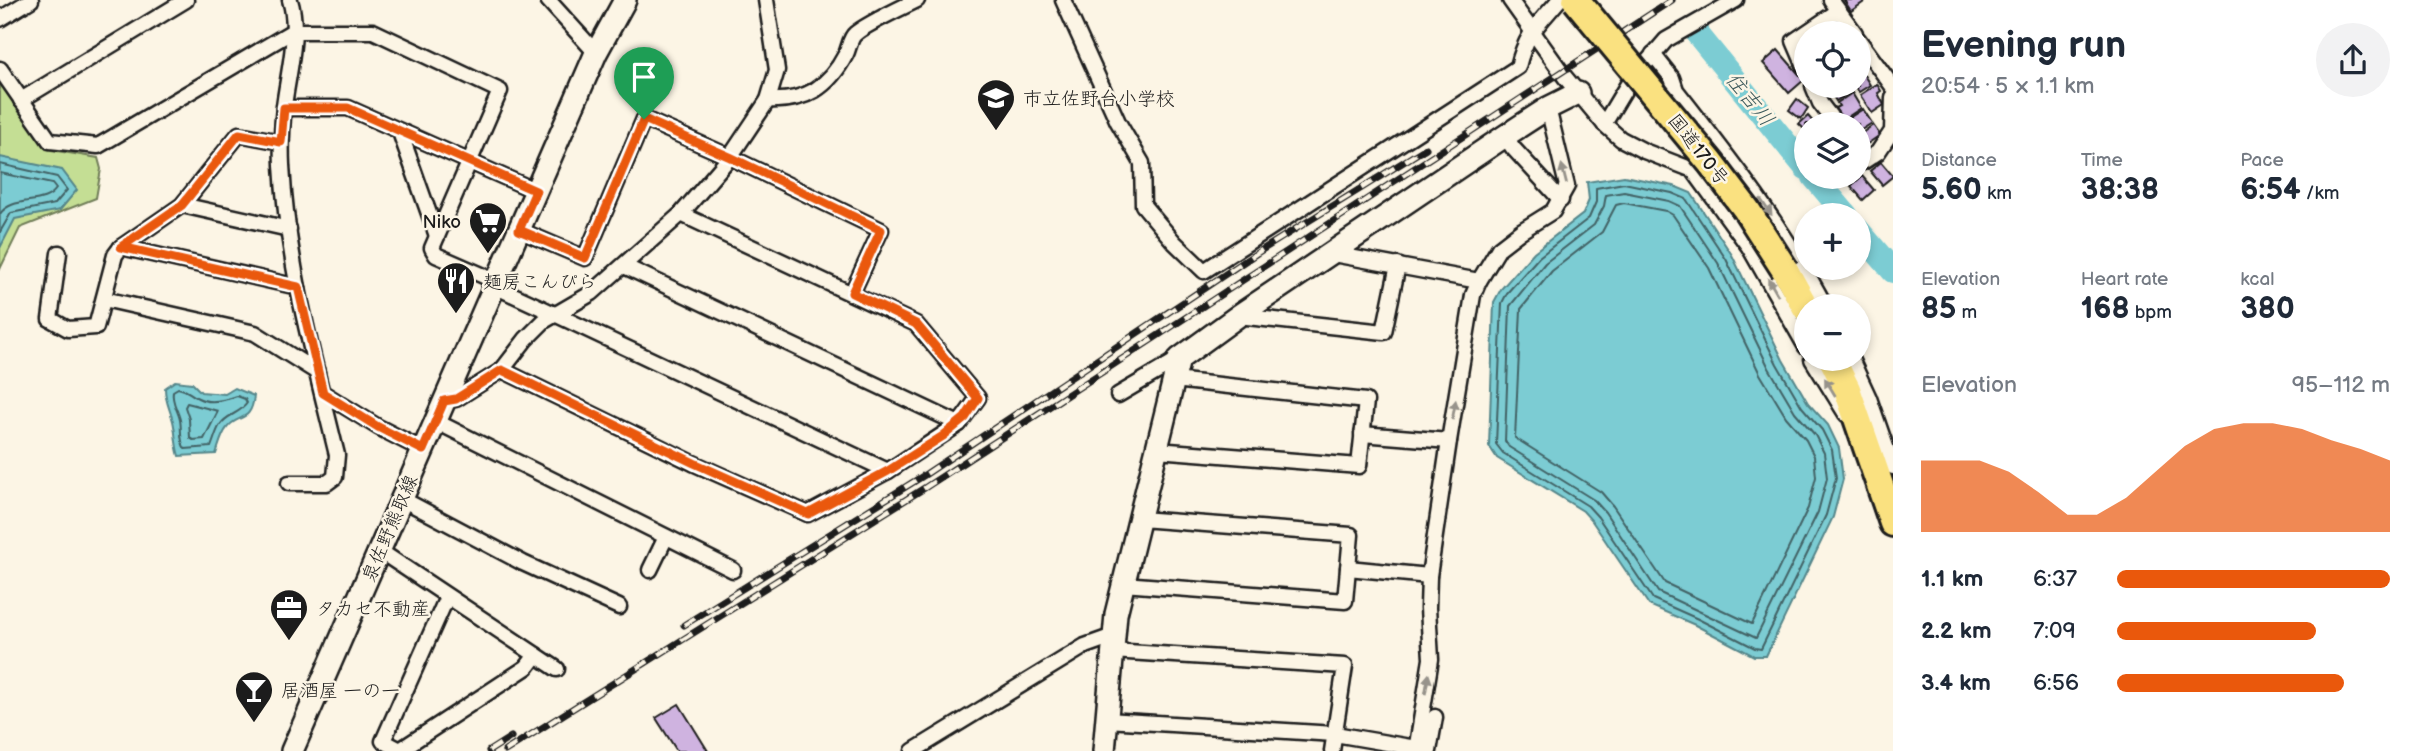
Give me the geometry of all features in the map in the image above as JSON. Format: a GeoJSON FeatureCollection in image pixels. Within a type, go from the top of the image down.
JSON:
{"type":"FeatureCollection","features":[{"type":"Feature","properties":{"kind":"highway","name":"国道170号"},"geometry":{"type":"LineString","coordinates":[[1576,0],[1712,163],[1746,209],[1798,294]]}},
{"type":"Feature","properties":{"kind":"highway"},"geometry":{"type":"LineString","coordinates":[[1838,371],[1882,462],[1893,523]]}},
{"type":"Feature","properties":{"kind":"street"},"geometry":{"type":"LineString","coordinates":[[0,19],[32,0]]}},
{"type":"Feature","properties":{"kind":"street"},"geometry":{"type":"LineString","coordinates":[[21,100],[186,0]]}},
{"type":"Feature","properties":{"kind":"street"},"geometry":{"type":"LineString","coordinates":[[289,483],[327,483],[335,477],[337,455],[298,287],[289,229],[281,142],[293,31],[290,0]]}},
{"type":"Feature","properties":{"kind":"street"},"geometry":{"type":"LineString","coordinates":[[548,0],[596,53]]}},
{"type":"Feature","properties":{"kind":"street","name":"泉佐野熊取線"},"geometry":{"type":"LineString","coordinates":[[292,751],[596,53],[625,0]]}},
{"type":"Feature","properties":{"kind":"street"},"geometry":{"type":"LineString","coordinates":[[444,401],[456,399],[502,370],[544,321],[592,293],[681,214],[730,157],[768,100],[776,70],[766,0]]}},
{"type":"Feature","properties":{"kind":"street"},"geometry":{"type":"LineString","coordinates":[[768,100],[787,101],[807,96],[822,86],[845,55],[854,34],[917,0]]}},
{"type":"Feature","properties":{"kind":"street"},"geometry":{"type":"LineString","coordinates":[[1063,0],[1118,122],[1142,163],[1143,205],[1174,243],[1204,271],[1518,67],[1523,48],[1532,31],[1559,0]]}},
{"type":"Feature","properties":{"kind":"street"},"geometry":{"type":"LineString","coordinates":[[1510,0],[1604,124],[1622,139],[1644,151],[1693,170],[1749,247],[1794,326]]}},
{"type":"Feature","properties":{"kind":"street"},"geometry":{"type":"LineString","coordinates":[[1604,124],[1628,84],[1666,40],[1735,0]]}},
{"type":"Feature","properties":{"kind":"street"},"geometry":{"type":"LineString","coordinates":[[1817,21],[1835,5],[1846,21]]}},
{"type":"Feature","properties":{"kind":"street"},"geometry":{"type":"LineString","coordinates":[[0,69],[50,141],[98,146],[293,31],[373,31],[500,91],[432,248],[436,256],[888,471]]}},
{"type":"Feature","properties":{"kind":"street"},"geometry":{"type":"LineString","coordinates":[[1654,54],[1672,78],[1676,90],[1768,210],[1819,294]]}},
{"type":"Feature","properties":{"kind":"street"},"geometry":{"type":"LineString","coordinates":[[1871,56],[1893,87]]}},
{"type":"Feature","properties":{"kind":"street"},"geometry":{"type":"LineString","coordinates":[[1118,395],[1179,359],[1505,135],[1578,93]]}},
{"type":"Feature","properties":{"kind":"street"},"geometry":{"type":"LineString","coordinates":[[1871,157],[1878,152],[1892,131],[1893,97]]}},
{"type":"Feature","properties":{"kind":"street"},"geometry":{"type":"LineString","coordinates":[[284,108],[348,108],[536,191]]}},
{"type":"Feature","properties":{"kind":"street"},"geometry":{"type":"LineString","coordinates":[[1420,750],[1431,659],[1429,576],[1474,295],[1479,281],[1499,248],[1521,230],[1553,211],[1567,186],[1548,108]]}},
{"type":"Feature","properties":{"kind":"street"},"geometry":{"type":"LineString","coordinates":[[519,230],[585,258],[644,119],[881,230],[852,293]]}},
{"type":"Feature","properties":{"kind":"street"},"geometry":{"type":"LineString","coordinates":[[400,132],[437,236]]}},
{"type":"Feature","properties":{"kind":"street"},"geometry":{"type":"LineString","coordinates":[[59,253],[50,319],[68,329],[96,327],[115,255],[121,247],[182,205],[239,134],[281,142]]}},
{"type":"Feature","properties":{"kind":"street"},"geometry":{"type":"LineString","coordinates":[[1505,135],[1513,148],[1561,200]]}},
{"type":"Feature","properties":{"kind":"street"},"geometry":{"type":"LineString","coordinates":[[182,205],[289,229]]}},
{"type":"Feature","properties":{"kind":"street"},"geometry":{"type":"LineString","coordinates":[[502,370],[694,463],[808,514],[888,471],[959,424],[978,398],[916,324],[681,214]]}},
{"type":"Feature","properties":{"kind":"street"},"geometry":{"type":"LineString","coordinates":[[121,247],[298,287]]}},
{"type":"Feature","properties":{"kind":"street"},"geometry":{"type":"LineString","coordinates":[[1333,254],[1479,281]]}},
{"type":"Feature","properties":{"kind":"street"},"geometry":{"type":"LineString","coordinates":[[624,265],[959,424]]}},
{"type":"Feature","properties":{"kind":"street"},"geometry":{"type":"LineString","coordinates":[[1238,316],[1384,332],[1398,265]]}},
{"type":"Feature","properties":{"kind":"street"},"geometry":{"type":"LineString","coordinates":[[104,299],[255,333],[317,372]]}},
{"type":"Feature","properties":{"kind":"street"},"geometry":{"type":"LineString","coordinates":[[1104,751],[1112,644],[1123,584],[1179,359]]}},
{"type":"Feature","properties":{"kind":"street"},"geometry":{"type":"LineString","coordinates":[[1820,371],[1882,462]]}},
{"type":"Feature","properties":{"kind":"street"},"geometry":{"type":"LineString","coordinates":[[1857,371],[1869,398],[1882,462]]}},
{"type":"Feature","properties":{"kind":"street"},"geometry":{"type":"LineString","coordinates":[[1157,450],[1359,466],[1366,401],[1174,380]]}},
{"type":"Feature","properties":{"kind":"street"},"geometry":{"type":"LineString","coordinates":[[323,393],[370,423],[423,450]]}},
{"type":"Feature","properties":{"kind":"street"},"geometry":{"type":"LineString","coordinates":[[435,421],[733,570]]}},
{"type":"Feature","properties":{"kind":"street"},"geometry":{"type":"LineString","coordinates":[[1362,434],[1449,441]]}},
{"type":"Feature","properties":{"kind":"street"},"geometry":{"type":"LineString","coordinates":[[402,499],[523,563],[619,607]]}},
{"type":"Feature","properties":{"kind":"street"},"geometry":{"type":"LineString","coordinates":[[1123,584],[1345,601],[1351,535],[1140,519]]}},
{"type":"Feature","properties":{"kind":"street"},"geometry":{"type":"LineString","coordinates":[[650,570],[666,537]]}},
{"type":"Feature","properties":{"kind":"street"},"geometry":{"type":"LineString","coordinates":[[380,551],[557,669]]}},
{"type":"Feature","properties":{"kind":"street"},"geometry":{"type":"LineString","coordinates":[[1348,568],[1429,576]]}},
{"type":"Feature","properties":{"kind":"street"},"geometry":{"type":"LineString","coordinates":[[447,597],[383,741],[400,750],[527,667],[536,655]]}},
{"type":"Feature","properties":{"kind":"street"},"geometry":{"type":"LineString","coordinates":[[914,751],[1085,646],[1112,644],[1345,666],[1332,751]]}},
{"type":"Feature","properties":{"kind":"street"},"geometry":{"type":"LineString","coordinates":[[1420,750],[1435,717]]}},
{"type":"Feature","properties":{"kind":"street"},"geometry":{"type":"LineString","coordinates":[[1107,720],[1335,734],[1420,750]]}},
{"type":"Feature","properties":{"kind":"green space"},"geometry":{"type":"Polygon","coordinates":[[[0,78],[46,149],[98,158],[101,169],[96,198],[20,228],[0,269],[0,78]]]}},
{"type":"Feature","properties":{"kind":"water"},"geometry":{"type":"Polygon","coordinates":[[[0,157],[62,170],[77,190],[60,210],[15,219],[0,248],[0,157]]]}},
{"type":"Feature","properties":{"kind":"water"},"geometry":{"type":"Polygon","coordinates":[[[1624,176],[1674,186],[1691,193],[1732,255],[1783,360],[1808,403],[1828,425],[1839,448],[1843,479],[1833,517],[1766,656],[1754,656],[1695,625],[1649,605],[1583,511],[1497,458],[1489,446],[1494,302],[1501,289],[1534,252],[1583,214],[1589,200],[1587,182],[1624,176]]]}},
{"type":"Feature","properties":{"kind":"water"},"geometry":{"type":"Polygon","coordinates":[[[175,381],[192,383],[201,392],[225,394],[235,388],[254,396],[250,411],[231,423],[225,431],[216,454],[179,456],[165,393],[165,388],[175,381]]]}},
{"type":"Feature","properties":{"kind":"building"},"geometry":{"type":"Polygon","coordinates":[[[1844,0],[1867,0],[1851,11],[1844,0]]]}},
{"type":"Feature","properties":{"kind":"building"},"geometry":{"type":"Polygon","coordinates":[[[1778,50],[1794,68],[1794,89],[1789,93],[1763,63],[1778,50]]]}},
{"type":"Feature","properties":{"kind":"building"},"geometry":{"type":"Polygon","coordinates":[[[1877,84],[1884,105],[1872,113],[1862,98],[1871,98],[1871,88],[1877,84]]]}},
{"type":"Feature","properties":{"kind":"building"},"geometry":{"type":"Polygon","coordinates":[[[1844,98],[1855,98],[1861,108],[1855,112],[1838,112],[1835,108],[1839,106],[1837,103],[1844,98]]]}},
{"type":"Feature","properties":{"kind":"building"},"geometry":{"type":"Polygon","coordinates":[[[1797,99],[1808,108],[1805,112],[1794,114],[1789,110],[1797,99]]]}},
{"type":"Feature","properties":{"kind":"building"},"geometry":{"type":"Polygon","coordinates":[[[1873,125],[1880,135],[1871,141],[1873,125]]]}},
{"type":"Feature","properties":{"kind":"building"},"geometry":{"type":"Polygon","coordinates":[[[1881,162],[1893,176],[1882,185],[1871,170],[1881,162]]]}},
{"type":"Feature","properties":{"kind":"building"},"geometry":{"type":"Polygon","coordinates":[[[1871,186],[1874,190],[1863,200],[1854,189],[1871,189],[1871,186]]]}},
{"type":"Feature","properties":{"kind":"building"},"geometry":{"type":"Polygon","coordinates":[[[679,704],[708,751],[677,751],[656,718],[679,704]]]}},
{"type":"Feature","properties":{"kind":"waterway","name":"住吉川"},"geometry":{"type":"LineString","coordinates":[[1695,31],[1794,153]]}},
{"type":"Feature","properties":{"kind":"waterway","name":"住吉川"},"geometry":{"type":"LineString","coordinates":[[1824,189],[1836,203]]}},
{"type":"Feature","properties":{"kind":"waterway","name":"住吉川"},"geometry":{"type":"LineString","coordinates":[[1871,245],[1893,271]]}},
{"type":"Feature","properties":{"kind":"railway"},"geometry":{"type":"LineString","coordinates":[[505,751],[926,487],[1672,0]]}},
{"type":"Feature","properties":{"kind":"railway"},"geometry":{"type":"LineString","coordinates":[[684,625],[923,476],[1257,253],[1426,148]]}},
{"type":"Feature","properties":{"kind":"railway"},"geometry":{"type":"LineString","coordinates":[[489,751],[511,737]]}},
{"type":"Feature","properties":{"kind":"place","name":"市立佐野台小学校"},"geometry":{"type":"Point","coordinates":[996,132]}},
{"type":"Feature","properties":{"kind":"place","name":"Niko"},"geometry":{"type":"Point","coordinates":[488,255]}},
{"type":"Feature","properties":{"kind":"place","name":"麺房こんぴら"},"geometry":{"type":"Point","coordinates":[456,315]}},
{"type":"Feature","properties":{"kind":"place","name":"タカセ不動産"},"geometry":{"type":"Point","coordinates":[289,642]}},
{"type":"Feature","properties":{"kind":"place","name":"居酒屋 一の一"},"geometry":{"type":"Point","coordinates":[254,724]}},
{"type":"Feature","properties":{"kind":"route"},"geometry":{"type":"LineString","coordinates":[[284,108],[348,108],[536,191],[519,230],[585,258],[644,119],[881,230],[852,293],[916,324],[978,398],[965,418],[943,436],[888,471],[808,514],[694,463],[502,370],[456,399],[444,401],[423,450],[362,418],[341,402],[323,393],[298,287],[121,247],[182,205],[239,134],[281,142],[284,108]]}}]}
